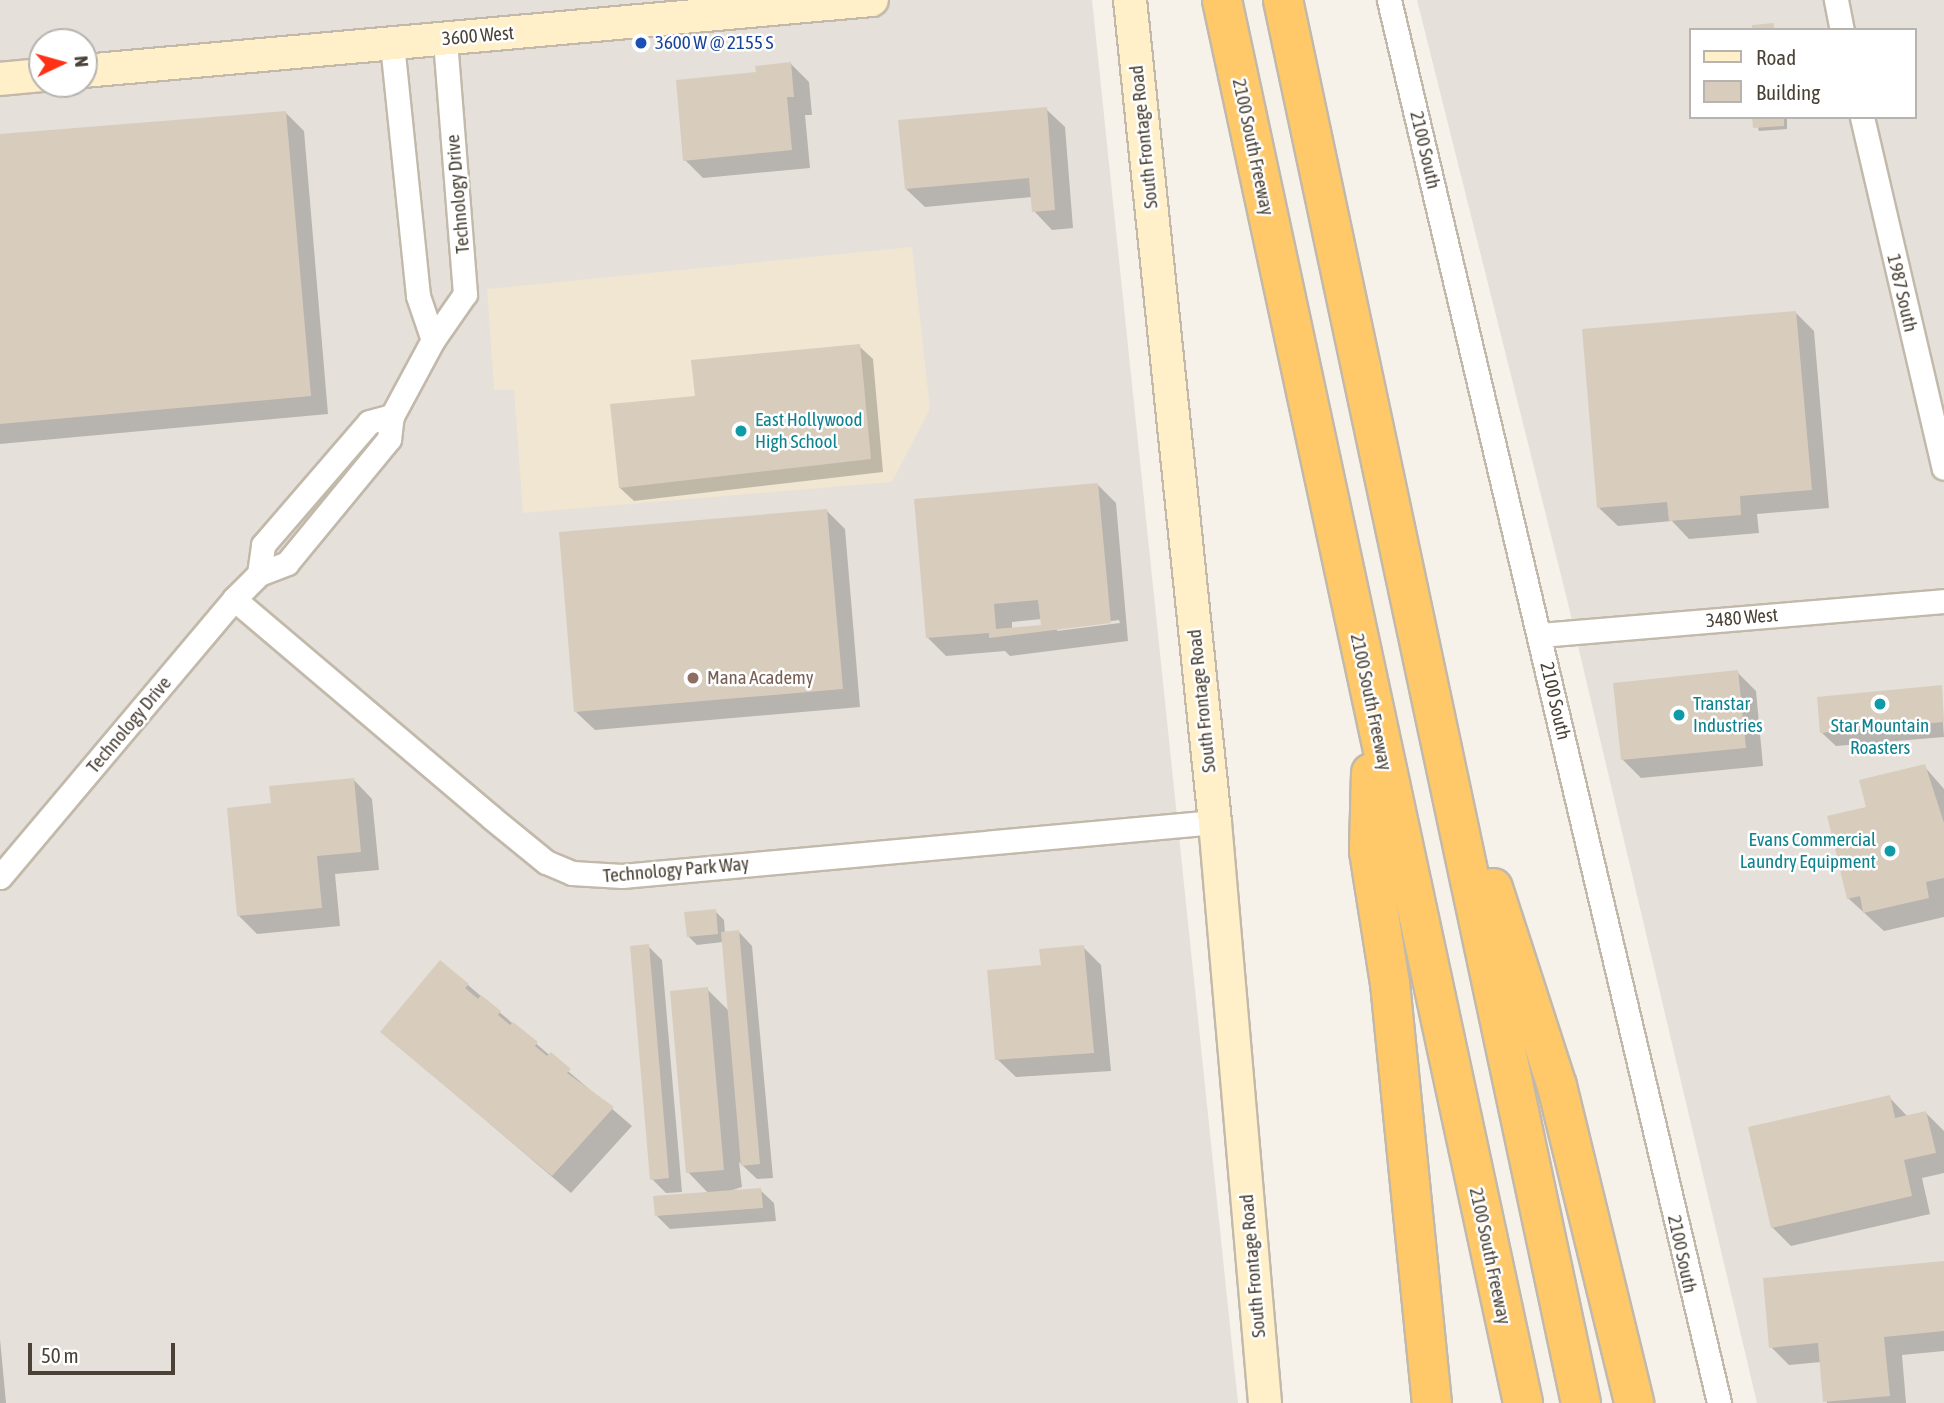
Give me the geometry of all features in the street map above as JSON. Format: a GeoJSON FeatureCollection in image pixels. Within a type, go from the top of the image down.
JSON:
{"type":"FeatureCollection","features":[{"type":"Feature","properties":{"kind":"highway","name":"2100 South Freeway"},"geometry":{"type":"LineString","coordinates":[[1222,0],[1373,715],[1523,1403]]}},
{"type":"Feature","properties":{"kind":"highway"},"geometry":{"type":"LineString","coordinates":[[1283,0],[1361,378],[1581,1403]]}},
{"type":"Feature","properties":{"kind":"highway"},"geometry":{"type":"LineString","coordinates":[[1361,378],[1465,803],[1557,1086],[1634,1403]]}},
{"type":"Feature","properties":{"kind":"highway"},"geometry":{"type":"LineString","coordinates":[[1373,715],[1369,851],[1391,996],[1432,1403]]}},
{"type":"Feature","properties":{"kind":"street","name":"3600 West"},"geometry":{"type":"LineString","coordinates":[[98,70],[445,39],[650,10],[872,0]]}},
{"type":"Feature","properties":{"kind":"street","name":"South Frontage Road"},"geometry":{"type":"LineString","coordinates":[[1130,0],[1214,822],[1265,1403]]}},
{"type":"Feature","properties":{"kind":"street","name":"2100 South"},"geometry":{"type":"LineString","coordinates":[[1389,0],[1719,1403]]}},
{"type":"Feature","properties":{"kind":"street"},"geometry":{"type":"LineString","coordinates":[[1836,0],[1842,28]]}},
{"type":"Feature","properties":{"kind":"street","name":"Technology Drive"},"geometry":{"type":"LineString","coordinates":[[0,877],[234,599],[259,574],[263,545],[369,422],[392,416],[433,340],[466,294],[445,39]]}},
{"type":"Feature","properties":{"kind":"street"},"geometry":{"type":"LineString","coordinates":[[392,44],[418,296],[433,340]]}},
{"type":"Feature","properties":{"kind":"street"},"geometry":{"type":"LineString","coordinates":[[0,79],[28,76]]}},
{"type":"Feature","properties":{"kind":"street","name":"1987 South"},"geometry":{"type":"LineString","coordinates":[[1862,119],[1944,468]]}},
{"type":"Feature","properties":{"kind":"street","name":"Technology Park Way"},"geometry":{"type":"LineString","coordinates":[[234,599],[546,862],[572,873],[622,876],[1214,822]]}},
{"type":"Feature","properties":{"kind":"street","name":"3480 West"},"geometry":{"type":"LineString","coordinates":[[1540,635],[1944,601]]}},
{"type":"Feature","properties":{"kind":"shaded area"},"geometry":{"type":"Polygon","coordinates":[[[0,0],[1092,0],[1238,1403],[0,1403],[0,0]]]}},
{"type":"Feature","properties":{"kind":"shaded area"},"geometry":{"type":"Polygon","coordinates":[[[1417,0],[1944,0],[1944,1403],[1757,1403],[1566,595],[1417,0]]]}},
{"type":"Feature","properties":{"kind":"shaded area","name":"East Hollywood High School"},"geometry":{"type":"Polygon","coordinates":[[[912,247],[930,409],[892,482],[523,513],[514,390],[494,390],[487,289],[912,247]]]}},
{"type":"Feature","properties":{"kind":"building"},"geometry":{"type":"Polygon","coordinates":[[[1774,23],[1774,28],[1752,28],[1752,25],[1774,23]]]}},
{"type":"Feature","properties":{"kind":"building"},"geometry":{"type":"Polygon","coordinates":[[[791,62],[794,97],[787,97],[792,150],[683,161],[676,80],[756,72],[755,66],[791,62]]]}},
{"type":"Feature","properties":{"kind":"building"},"geometry":{"type":"Polygon","coordinates":[[[1047,107],[1055,210],[1032,212],[1029,178],[905,189],[898,120],[1047,107]]]}},
{"type":"Feature","properties":{"kind":"building"},"geometry":{"type":"Polygon","coordinates":[[[286,111],[311,396],[0,424],[0,134],[286,111]]]}},
{"type":"Feature","properties":{"kind":"building"},"geometry":{"type":"Polygon","coordinates":[[[1752,119],[1784,119],[1784,126],[1753,128],[1752,119]]]}},
{"type":"Feature","properties":{"kind":"building"},"geometry":{"type":"Polygon","coordinates":[[[1796,311],[1812,490],[1740,496],[1741,515],[1669,521],[1667,502],[1597,508],[1582,329],[1796,311]]]}},
{"type":"Feature","properties":{"kind":"building","name":"East Hollywood High School"},"geometry":{"type":"Polygon","coordinates":[[[860,344],[871,459],[619,488],[610,404],[695,396],[691,360],[860,344]]]}},
{"type":"Feature","properties":{"kind":"building"},"geometry":{"type":"Polygon","coordinates":[[[1098,483],[1111,623],[989,638],[989,633],[926,638],[914,499],[1098,483]],[[1038,600],[994,604],[996,629],[1041,625],[1038,600]]]}},
{"type":"Feature","properties":{"kind":"building"},"geometry":{"type":"Polygon","coordinates":[[[827,509],[843,689],[574,712],[559,532],[827,509]]]}},
{"type":"Feature","properties":{"kind":"building","name":"Transtar Industries"},"geometry":{"type":"Polygon","coordinates":[[[1738,670],[1746,748],[1621,760],[1613,683],[1738,670]]]}},
{"type":"Feature","properties":{"kind":"building","name":"Star Mountain Roasters"},"geometry":{"type":"Polygon","coordinates":[[[1942,685],[1944,722],[1820,733],[1817,697],[1942,685]]]}},
{"type":"Feature","properties":{"kind":"building","name":"Evans Commercial Laundry Equipment"},"geometry":{"type":"Polygon","coordinates":[[[1925,764],[1944,823],[1944,878],[1926,882],[1929,898],[1863,913],[1860,896],[1847,899],[1827,816],[1866,807],[1859,780],[1925,764]]]}},
{"type":"Feature","properties":{"kind":"building"},"geometry":{"type":"Polygon","coordinates":[[[354,778],[361,852],[317,856],[322,908],[237,916],[227,808],[271,803],[269,786],[354,778]]]}},
{"type":"Feature","properties":{"kind":"building"},"geometry":{"type":"Polygon","coordinates":[[[716,909],[718,934],[687,937],[684,912],[716,909]]]}},
{"type":"Feature","properties":{"kind":"building"},"geometry":{"type":"Polygon","coordinates":[[[739,930],[760,1164],[741,1166],[721,932],[739,930]]]}},
{"type":"Feature","properties":{"kind":"building"},"geometry":{"type":"Polygon","coordinates":[[[649,944],[669,1178],[650,1180],[630,946],[649,944]]]}},
{"type":"Feature","properties":{"kind":"building"},"geometry":{"type":"Polygon","coordinates":[[[1084,945],[1094,1053],[995,1060],[987,970],[1041,965],[1039,949],[1084,945]]]}},
{"type":"Feature","properties":{"kind":"building"},"geometry":{"type":"Polygon","coordinates":[[[440,960],[469,984],[465,988],[478,999],[481,995],[501,1011],[498,1015],[510,1025],[513,1022],[538,1042],[535,1046],[547,1056],[551,1052],[571,1069],[567,1073],[614,1107],[552,1176],[380,1032],[440,960]]]}},
{"type":"Feature","properties":{"kind":"building"},"geometry":{"type":"Polygon","coordinates":[[[708,987],[724,1170],[686,1173],[670,991],[708,987]]]}},
{"type":"Feature","properties":{"kind":"building"},"geometry":{"type":"Polygon","coordinates":[[[1890,1095],[1895,1118],[1926,1111],[1936,1153],[1904,1160],[1912,1196],[1771,1228],[1748,1127],[1890,1095]]]}},
{"type":"Feature","properties":{"kind":"building"},"geometry":{"type":"Polygon","coordinates":[[[761,1188],[763,1208],[655,1216],[653,1196],[761,1188]]]}},
{"type":"Feature","properties":{"kind":"building"},"geometry":{"type":"Polygon","coordinates":[[[1944,1261],[1944,1331],[1884,1337],[1890,1396],[1823,1402],[1818,1343],[1769,1348],[1763,1278],[1944,1261]]]}},
{"type":"Feature","properties":{"kind":"place","name":"3600 W @ 2155 S"},"geometry":{"type":"Point","coordinates":[641,43]}},
{"type":"Feature","properties":{"kind":"place","name":"East Hollywood High School"},"geometry":{"type":"Point","coordinates":[741,431]}},
{"type":"Feature","properties":{"kind":"place","name":"Mana Academy"},"geometry":{"type":"Point","coordinates":[693,678]}},
{"type":"Feature","properties":{"kind":"place","name":"Star Mountain Roasters"},"geometry":{"type":"Point","coordinates":[1880,704]}},
{"type":"Feature","properties":{"kind":"place","name":"Transtar Industries"},"geometry":{"type":"Point","coordinates":[1679,715]}},
{"type":"Feature","properties":{"kind":"place","name":"Evans Commercial Laundry Equipment"},"geometry":{"type":"Point","coordinates":[1890,851]}}]}
